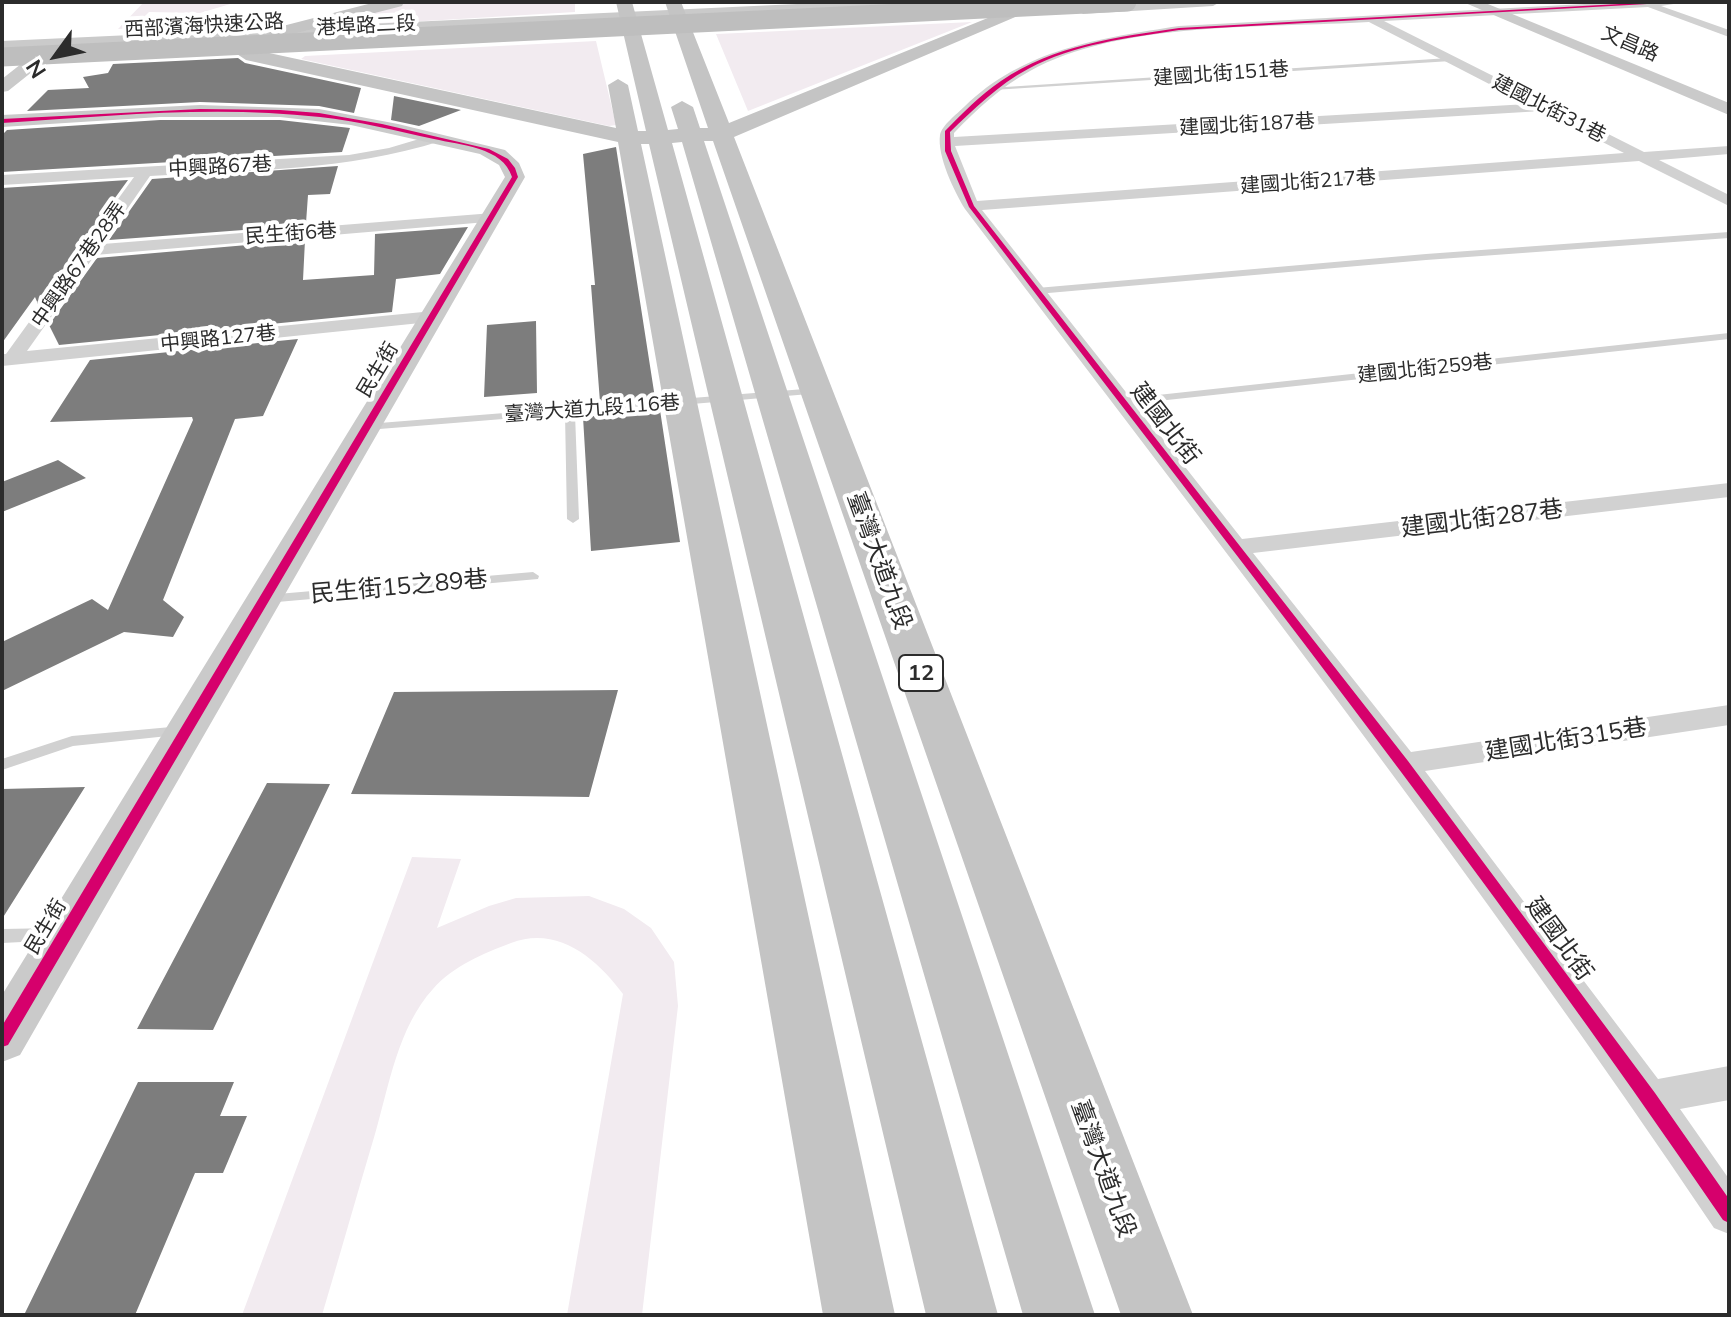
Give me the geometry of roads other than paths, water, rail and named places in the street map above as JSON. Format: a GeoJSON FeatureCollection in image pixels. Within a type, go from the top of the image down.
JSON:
{"type":"FeatureCollection","features":[{"type":"Feature","properties":{"kind":"highway","name":"西部濱海快速公路"},"geometry":{"type":"LineString","coordinates":[[2,52],[1127,2]]}},
{"type":"Feature","properties":{"kind":"highway","name":"西部濱海快速公路"},"geometry":{"type":"LineString","coordinates":[[2,52],[1012,8]]}},
{"type":"Feature","properties":{"kind":"main road"},"geometry":{"type":"LineString","coordinates":[[277,33],[396,2]]}},
{"type":"Feature","properties":{"kind":"main road"},"geometry":{"type":"LineString","coordinates":[[246,54],[676,136],[1012,8]]}},
{"type":"Feature","properties":{"kind":"main road","name":"臺灣大道九段"},"geometry":{"type":"LineString","coordinates":[[641,17],[676,136],[772,395],[1059,1315]]}},
{"type":"Feature","properties":{"kind":"main road","name":"臺灣大道九段"},"geometry":{"type":"LineString","coordinates":[[641,17],[676,136],[727,398],[962,1315]]}},
{"type":"Feature","properties":{"kind":"main road","name":"臺灣大道九段"},"geometry":{"type":"LineString","coordinates":[[676,136],[817,391],[1157,1315]]}},
{"type":"Feature","properties":{"kind":"main road","name":"臺灣大道九段"},"geometry":{"type":"LineString","coordinates":[[676,136],[680,403],[859,1315]]}},
{"type":"Feature","properties":{"kind":"street"},"geometry":{"type":"LineString","coordinates":[[641,17],[952,2]]}},
{"type":"Feature","properties":{"kind":"street"},"geometry":{"type":"LineString","coordinates":[[641,17],[1213,2]]}},
{"type":"Feature","properties":{"kind":"street","name":"文昌路"},"geometry":{"type":"LineString","coordinates":[[1470,2],[1502,8],[1729,99]]}},
{"type":"Feature","properties":{"kind":"street"},"geometry":{"type":"LineString","coordinates":[[947,142],[947,132],[976,101],[1017,71],[1056,52],[1100,41],[1179,29],[1502,8],[1681,2]]}},
{"type":"Feature","properties":{"kind":"street"},"geometry":{"type":"LineString","coordinates":[[1645,4],[1729,34]]}},
{"type":"Feature","properties":{"kind":"street","name":"文昌路"},"geometry":{"type":"LineString","coordinates":[[1502,8],[1729,110]]}},
{"type":"Feature","properties":{"kind":"street","name":"港埠路二段"},"geometry":{"type":"LineString","coordinates":[[2,52],[58,43],[641,17]]}},
{"type":"Feature","properties":{"kind":"street","name":"港埠路二段"},"geometry":{"type":"LineString","coordinates":[[2,65],[246,54],[641,17]]}},
{"type":"Feature","properties":{"kind":"street","name":"建國北街31巷"},"geometry":{"type":"LineString","coordinates":[[1369,18],[1729,201]]}},
{"type":"Feature","properties":{"kind":"street"},"geometry":{"type":"LineString","coordinates":[[2,89],[58,43]]}},
{"type":"Feature","properties":{"kind":"street"},"geometry":{"type":"LineString","coordinates":[[2,109],[31,81],[36,64]]}},
{"type":"Feature","properties":{"kind":"street"},"geometry":{"type":"LineString","coordinates":[[2,89],[21,91]]}},
{"type":"Feature","properties":{"kind":"street","name":"建國北街187巷"},"geometry":{"type":"LineString","coordinates":[[947,142],[1547,107]]}},
{"type":"Feature","properties":{"kind":"street","name":"民生街"},"geometry":{"type":"LineString","coordinates":[[2,121],[153,112],[254,111],[357,121],[494,153],[513,167],[514,183],[2,1040]]}},
{"type":"Feature","properties":{"kind":"street","name":"中興路67巷"},"geometry":{"type":"LineString","coordinates":[[2,180],[349,159],[391,152],[436,138]]}},
{"type":"Feature","properties":{"kind":"street","name":"建國北街"},"geometry":{"type":"LineString","coordinates":[[947,142],[971,206],[1403,764],[1649,1098],[1729,1214]]}},
{"type":"Feature","properties":{"kind":"street","name":"建國北街217巷"},"geometry":{"type":"LineString","coordinates":[[971,206],[1729,150]]}},
{"type":"Feature","properties":{"kind":"street","name":"中興路67巷28弄"},"geometry":{"type":"LineString","coordinates":[[7,360],[146,171]]}},
{"type":"Feature","properties":{"kind":"street","name":"民生街6巷"},"geometry":{"type":"LineString","coordinates":[[90,250],[493,218]]}},
{"type":"Feature","properties":{"kind":"street","name":"中興路127巷"},"geometry":{"type":"LineString","coordinates":[[7,360],[433,317]]}},
{"type":"Feature","properties":{"kind":"street","name":"建國北街287巷"},"geometry":{"type":"LineString","coordinates":[[1236,547],[1729,490]]}},
{"type":"Feature","properties":{"kind":"street","name":"建國北街315巷"},"geometry":{"type":"LineString","coordinates":[[1403,764],[1729,715]]}},
{"type":"Feature","properties":{"kind":"street"},"geometry":{"type":"LineString","coordinates":[[1649,1098],[1729,1083]]}},
{"type":"Feature","properties":{"kind":"lane","name":"建國北街151巷"},"geometry":{"type":"LineString","coordinates":[[993,88],[1449,60]]}},
{"type":"Feature","properties":{"kind":"lane"},"geometry":{"type":"LineString","coordinates":[[1037,291],[1411,258],[1729,235]]}},
{"type":"Feature","properties":{"kind":"lane","name":"建國北街259巷"},"geometry":{"type":"LineString","coordinates":[[1121,402],[1729,336]]}},
{"type":"Feature","properties":{"kind":"lane","name":"臺灣大道九段116巷"},"geometry":{"type":"LineString","coordinates":[[367,427],[817,391]]}},
{"type":"Feature","properties":{"kind":"lane"},"geometry":{"type":"LineString","coordinates":[[570,411],[573,519]]}},
{"type":"Feature","properties":{"kind":"lane","name":"民生街15之89巷"},"geometry":{"type":"LineString","coordinates":[[265,599],[533,576]]}},
{"type":"Feature","properties":{"kind":"lane"},"geometry":{"type":"LineString","coordinates":[[2,765],[72,741],[187,731]]}},
{"type":"Feature","properties":{"kind":"lane"},"geometry":{"type":"LineString","coordinates":[[2,936],[64,935]]}}]}
